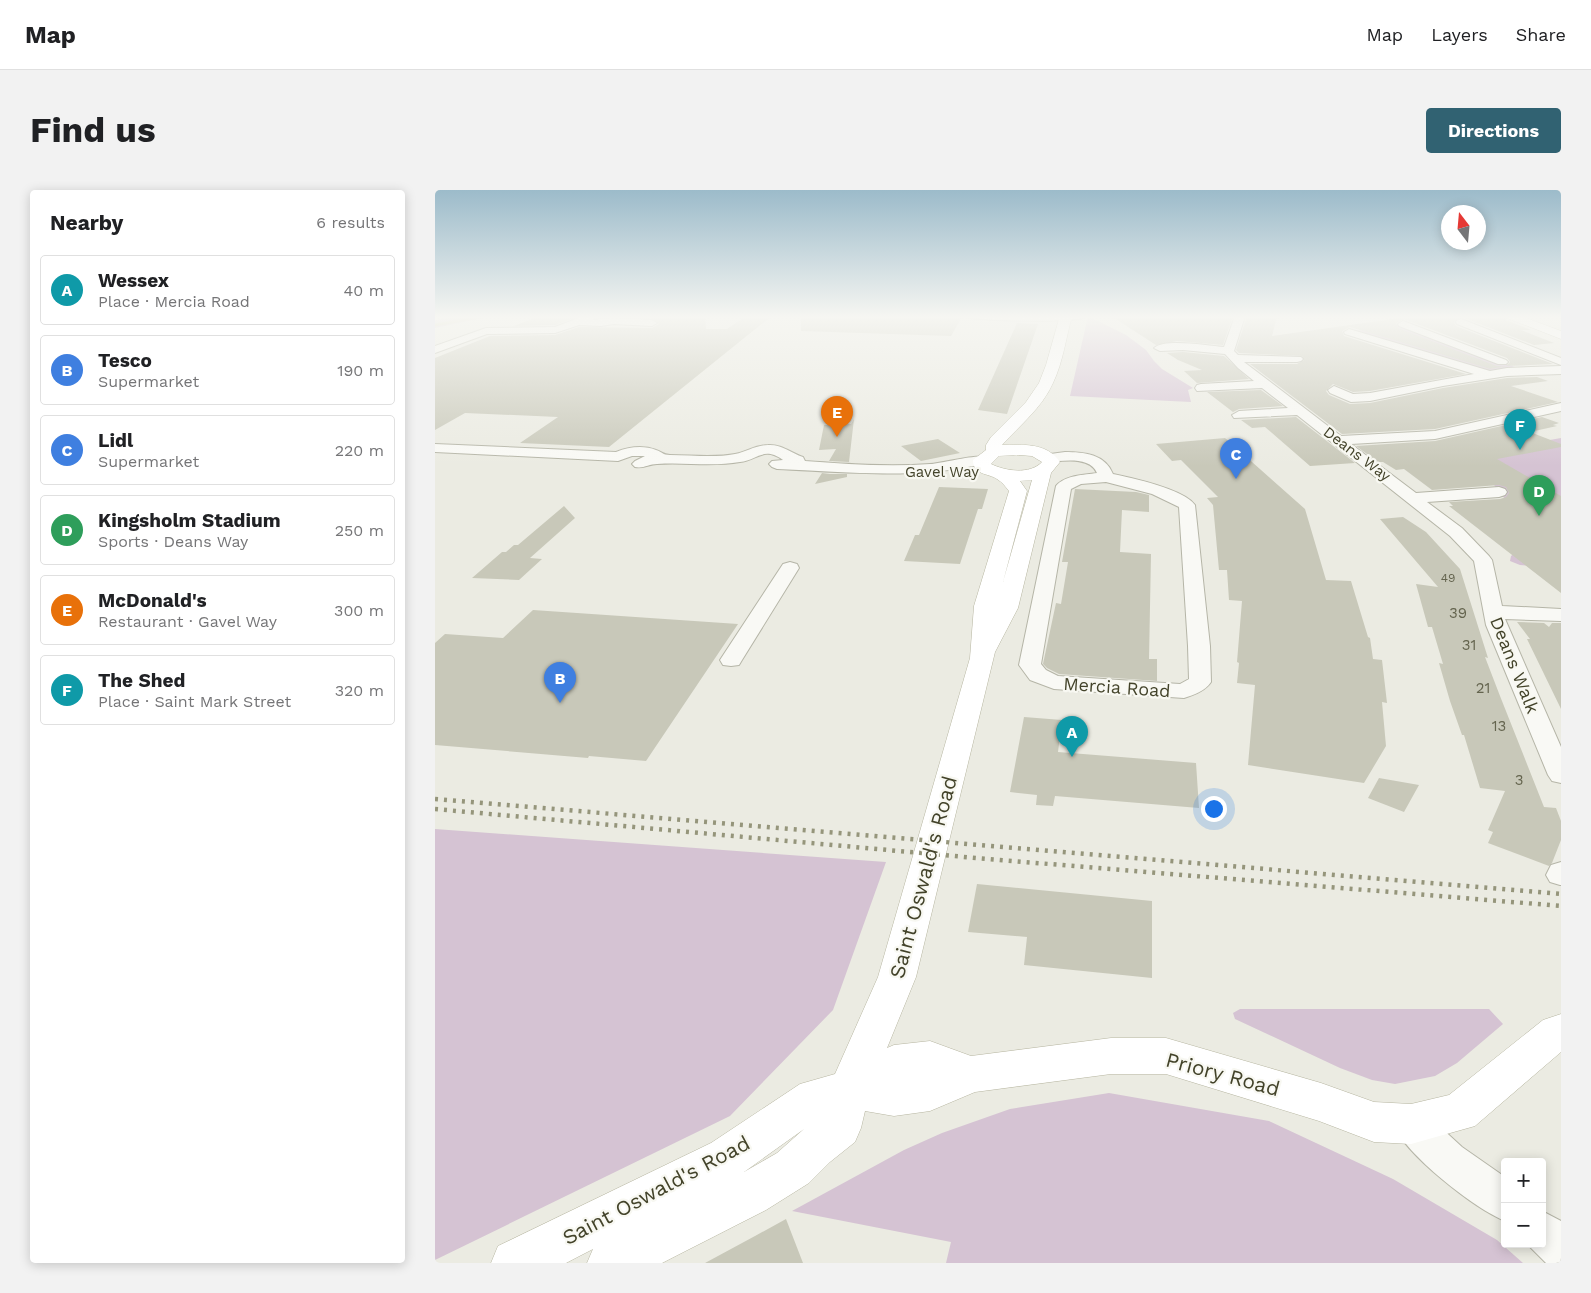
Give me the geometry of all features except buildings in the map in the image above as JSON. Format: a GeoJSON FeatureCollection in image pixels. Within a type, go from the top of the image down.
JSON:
{"type":"FeatureCollection","features":[{"type":"Feature","properties":{"kind":"main road"},"geometry":{"type":"LineString","coordinates":[[993,465],[994,445],[1027,411],[1042,391],[1052,366]]}},
{"type":"Feature","properties":{"kind":"main road"},"geometry":{"type":"LineString","coordinates":[[1063,381],[1066,366]]}},
{"type":"Feature","properties":{"kind":"main road"},"geometry":{"type":"LineString","coordinates":[[1027,442],[1046,464],[1022,476],[993,465],[1007,450],[1027,442]]}},
{"type":"Feature","properties":{"kind":"main road","name":"Saint Oswald's Road"},"geometry":{"type":"LineString","coordinates":[[982,658],[1007,608],[1046,464]]}},
{"type":"Feature","properties":{"kind":"main road","name":"Saint Oswald's Road"},"geometry":{"type":"LineString","coordinates":[[611,1263],[750,1194],[793,1168],[815,1147],[840,1128],[848,1090],[880,1020],[897,977],[982,658],[985,606],[1018,491],[1011,481],[993,465]]}},
{"type":"Feature","properties":{"kind":"main road","name":"Priory Road"},"geometry":{"type":"LineString","coordinates":[[848,1090],[894,1097],[930,1092],[971,1074],[1111,1056],[1166,1056],[1313,1099],[1374,1122],[1411,1124],[1460,1112],[1557,1032],[1561,1031]]}},
{"type":"Feature","properties":{"kind":"main road","name":"Saint Oswald's Road"},"geometry":{"type":"LineString","coordinates":[[515,1263],[727,1158],[815,1097],[848,1090]]}},
{"type":"Feature","properties":{"kind":"street","name":"Deans Way"},"geometry":{"type":"LineString","coordinates":[[1244,366],[1456,532]]}},
{"type":"Feature","properties":{"kind":"street"},"geometry":{"type":"LineString","coordinates":[[1465,366],[1492,374]]}},
{"type":"Feature","properties":{"kind":"street"},"geometry":{"type":"LineString","coordinates":[[1512,366],[1525,371]]}},
{"type":"Feature","properties":{"kind":"street"},"geometry":{"type":"LineString","coordinates":[[1334,390],[1351,398],[1370,398],[1443,382],[1492,374],[1561,370]]}},
{"type":"Feature","properties":{"kind":"street"},"geometry":{"type":"LineString","coordinates":[[1201,388],[1265,384]]}},
{"type":"Feature","properties":{"kind":"street"},"geometry":{"type":"LineString","coordinates":[[1339,440],[1435,435],[1561,407]]}},
{"type":"Feature","properties":{"kind":"street"},"geometry":{"type":"LineString","coordinates":[[1245,413],[1299,411]]}},
{"type":"Feature","properties":{"kind":"street"},"geometry":{"type":"LineString","coordinates":[[435,448],[618,456],[615,462],[624,465],[641,464],[653,459],[710,460],[740,458],[748,453],[762,450],[783,452],[782,460],[758,467],[743,464],[740,458]]}},
{"type":"Feature","properties":{"kind":"street"},"geometry":{"type":"LineString","coordinates":[[1046,464],[1072,456],[1093,460],[1105,470],[1106,477]]}},
{"type":"Feature","properties":{"kind":"street","name":"Gavel Way"},"geometry":{"type":"LineString","coordinates":[[782,460],[819,466],[912,474],[993,465]]}},
{"type":"Feature","properties":{"kind":"street","name":"Mercia Road"},"geometry":{"type":"LineString","coordinates":[[1106,477],[1169,494],[1187,506],[1199,646],[1200,682],[1184,692],[1054,682],[1038,675],[1030,665],[1064,486],[1078,480],[1106,477]]}},
{"type":"Feature","properties":{"kind":"street"},"geometry":{"type":"LineString","coordinates":[[1414,498],[1499,492]]}},
{"type":"Feature","properties":{"kind":"street","name":"Deans Walk"},"geometry":{"type":"LineString","coordinates":[[1456,532],[1483,560],[1496,625],[1561,775]]}},
{"type":"Feature","properties":{"kind":"street"},"geometry":{"type":"LineString","coordinates":[[731,660],[790,568]]}},
{"type":"Feature","properties":{"kind":"street"},"geometry":{"type":"LineString","coordinates":[[1493,612],[1561,615]]}},
{"type":"Feature","properties":{"kind":"street"},"geometry":{"type":"LineString","coordinates":[[1411,1124],[1449,1160],[1501,1198]]}},
{"type":"Feature","properties":{"kind":"street"},"geometry":{"type":"LineString","coordinates":[[1546,1235],[1561,1248]]}},
{"type":"Feature","properties":{"kind":"shaded area"},"geometry":{"type":"Polygon","coordinates":[[[1077,366],[1159,366],[1193,388],[1188,390],[1191,402],[1070,396],[1077,366]]]}},
{"type":"Feature","properties":{"kind":"shaded area"},"geometry":{"type":"Polygon","coordinates":[[[1465,366],[1512,366],[1525,371],[1492,374],[1465,366]]]}},
{"type":"Feature","properties":{"kind":"shaded area"},"geometry":{"type":"Polygon","coordinates":[[[1561,438],[1561,568],[1520,565],[1510,561],[1511,556],[1527,544],[1529,530],[1470,454],[1561,438]]]}},
{"type":"Feature","properties":{"kind":"shaded area"},"geometry":{"type":"Polygon","coordinates":[[[435,829],[886,862],[833,1010],[730,1116],[435,1260],[435,829]]]}},
{"type":"Feature","properties":{"kind":"shaded area"},"geometry":{"type":"Polygon","coordinates":[[[1240,1009],[1489,1009],[1503,1024],[1457,1063],[1435,1076],[1395,1084],[1372,1080],[1340,1068],[1235,1019],[1233,1013],[1240,1009]]]}},
{"type":"Feature","properties":{"kind":"shaded area"},"geometry":{"type":"Polygon","coordinates":[[[1109,1093],[1269,1121],[1393,1179],[1497,1240],[1501,1244],[1501,1248],[1506,1248],[1523,1263],[946,1263],[951,1242],[792,1211],[904,1150],[942,1133],[1010,1109],[1109,1093]]]}},
{"type":"Feature","properties":{"kind":"railway"},"geometry":{"type":"LineString","coordinates":[[435,799],[1561,894]]}},
{"type":"Feature","properties":{"kind":"railway"},"geometry":{"type":"LineString","coordinates":[[435,809],[976,858],[1561,906]]}},
{"type":"Feature","properties":{"kind":"place","name":"McDonald's"},"geometry":{"type":"Point","coordinates":[837,437]}},
{"type":"Feature","properties":{"kind":"place","name":"The Shed"},"geometry":{"type":"Point","coordinates":[1520,450]}},
{"type":"Feature","properties":{"kind":"place","name":"Lidl"},"geometry":{"type":"Point","coordinates":[1236,479]}},
{"type":"Feature","properties":{"kind":"place","name":"Kingsholm Stadium"},"geometry":{"type":"Point","coordinates":[1539,516]}},
{"type":"Feature","properties":{"kind":"place","name":"Tesco"},"geometry":{"type":"Point","coordinates":[560,703]}},
{"type":"Feature","properties":{"kind":"place","name":"Wessex"},"geometry":{"type":"Point","coordinates":[1072,757]}}]}
